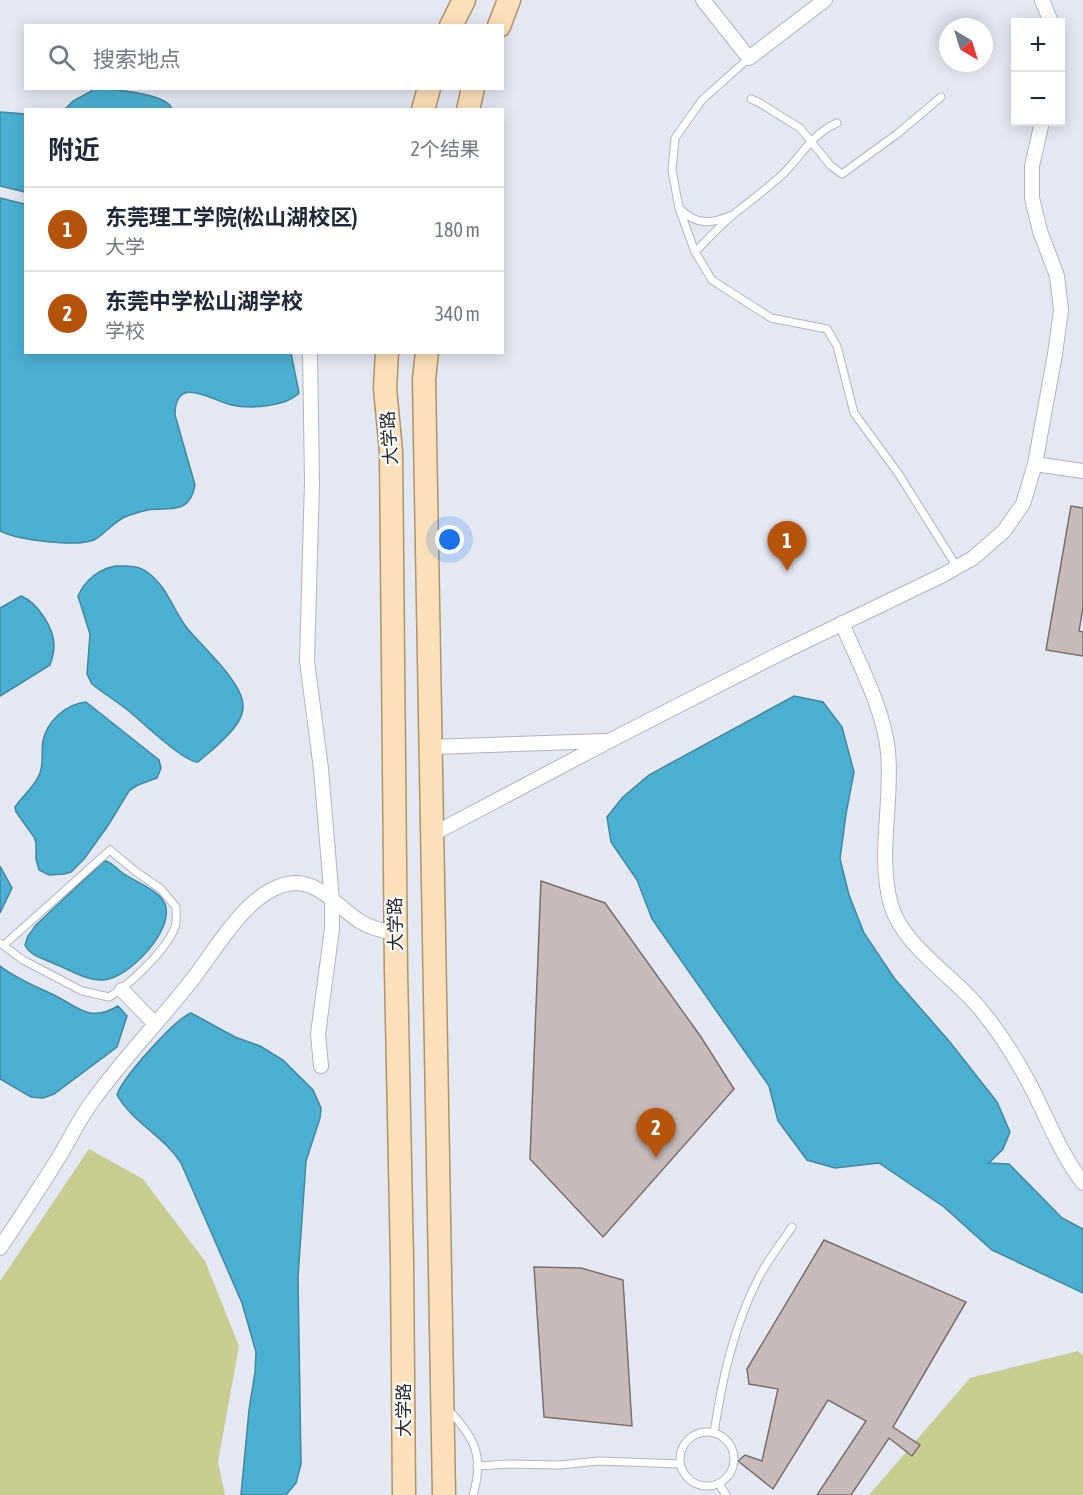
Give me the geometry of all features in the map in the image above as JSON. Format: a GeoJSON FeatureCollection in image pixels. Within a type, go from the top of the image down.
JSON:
{"type":"FeatureCollection","features":[{"type":"Feature","properties":{"kind":"main road"},"geometry":{"type":"LineString","coordinates":[[452,24],[464,0]]}},
{"type":"Feature","properties":{"kind":"main road"},"geometry":{"type":"LineString","coordinates":[[500,24],[509,0]]}},
{"type":"Feature","properties":{"kind":"main road"},"geometry":{"type":"LineString","coordinates":[[424,108],[428,90]]}},
{"type":"Feature","properties":{"kind":"main road"},"geometry":{"type":"LineString","coordinates":[[468,108],[473,90]]}},
{"type":"Feature","properties":{"kind":"main road","name":"大学路"},"geometry":{"type":"LineString","coordinates":[[387,354],[385,388],[391,452],[395,933],[404,1495]]}},
{"type":"Feature","properties":{"kind":"main road","name":"大学路"},"geometry":{"type":"LineString","coordinates":[[427,354],[424,379],[444,1495]]}},
{"type":"Feature","properties":{"kind":"street"},"geometry":{"type":"LineString","coordinates":[[703,0],[749,58],[825,0]]}},
{"type":"Feature","properties":{"kind":"street"},"geometry":{"type":"LineString","coordinates":[[1042,0],[1049,18]]}},
{"type":"Feature","properties":{"kind":"street"},"geometry":{"type":"LineString","coordinates":[[433,834],[609,741],[957,567],[973,558],[1004,531],[1023,504],[1035,464],[1061,310],[1057,276],[1040,231],[1032,198],[1032,166],[1041,126]]}},
{"type":"Feature","properties":{"kind":"street"},"geometry":{"type":"LineString","coordinates":[[310,354],[312,482],[307,661],[321,769],[332,901],[332,929],[318,1034],[321,1066]]}},
{"type":"Feature","properties":{"kind":"street"},"geometry":{"type":"LineString","coordinates":[[1035,464],[1083,471]]}},
{"type":"Feature","properties":{"kind":"street"},"geometry":{"type":"LineString","coordinates":[[842,623],[879,711],[888,751],[884,867],[892,907],[907,936],[976,1004],[1005,1040],[1069,1165],[1083,1183]]}},
{"type":"Feature","properties":{"kind":"street"},"geometry":{"type":"LineString","coordinates":[[432,747],[609,741]]}},
{"type":"Feature","properties":{"kind":"street"},"geometry":{"type":"LineString","coordinates":[[0,1248],[39,1190],[90,1104],[117,1068],[196,976],[226,932],[259,898],[295,883],[313,888],[363,924],[395,933]]}},
{"type":"Feature","properties":{"kind":"street"},"geometry":{"type":"LineString","coordinates":[[122,990],[155,1024]]}},
{"type":"Feature","properties":{"kind":"lane"},"geometry":{"type":"LineString","coordinates":[[749,58],[702,100],[675,138],[672,170],[679,208],[695,252],[712,280],[771,318],[827,329],[837,346],[854,413],[898,473],[957,567]]}},
{"type":"Feature","properties":{"kind":"lane"},"geometry":{"type":"LineString","coordinates":[[751,99],[800,128],[831,166],[842,174],[897,134],[940,97]]}},
{"type":"Feature","properties":{"kind":"lane"},"geometry":{"type":"LineString","coordinates":[[695,252],[735,213],[782,175],[810,142],[826,128],[837,123]]}},
{"type":"Feature","properties":{"kind":"lane"},"geometry":{"type":"LineString","coordinates":[[679,208],[688,217],[697,221],[715,222],[735,213]]}},
{"type":"Feature","properties":{"kind":"lane"},"geometry":{"type":"LineString","coordinates":[[110,850],[161,889],[176,907],[175,926],[163,946],[122,990],[109,998],[82,991],[23,960],[2,944],[110,850]]}},
{"type":"Feature","properties":{"kind":"lane"},"geometry":{"type":"LineString","coordinates":[[714,1432],[732,1344],[745,1309],[759,1276],[792,1227]]}},
{"type":"Feature","properties":{"kind":"lane"},"geometry":{"type":"LineString","coordinates":[[442,1403],[466,1429],[476,1448],[478,1479],[473,1495]]}},
{"type":"Feature","properties":{"kind":"lane"},"geometry":{"type":"LineString","coordinates":[[714,1432],[729,1443],[734,1461],[732,1471],[719,1484],[702,1487],[694,1484],[682,1472],[680,1464],[682,1447],[695,1434],[714,1432]]}},
{"type":"Feature","properties":{"kind":"lane"},"geometry":{"type":"LineString","coordinates":[[477,1466],[559,1465],[599,1461],[680,1464]]}},
{"type":"Feature","properties":{"kind":"lane"},"geometry":{"type":"LineString","coordinates":[[719,1484],[726,1495]]}},
{"type":"Feature","properties":{"kind":"green space"},"geometry":{"type":"Polygon","coordinates":[[[89,1149],[143,1179],[205,1261],[239,1346],[218,1462],[225,1495],[0,1495],[0,1281],[89,1149]]]}},
{"type":"Feature","properties":{"kind":"green space"},"geometry":{"type":"Polygon","coordinates":[[[1078,1351],[1083,1355],[1083,1495],[869,1495],[970,1378],[1078,1351]]]}},
{"type":"Feature","properties":{"kind":"water"},"geometry":{"type":"Polygon","coordinates":[[[93,90],[126,91],[160,99],[171,108],[66,108],[73,101],[93,90]]]}},
{"type":"Feature","properties":{"kind":"water"},"geometry":{"type":"Polygon","coordinates":[[[0,112],[24,114],[24,192],[0,186],[0,112]]]}},
{"type":"Feature","properties":{"kind":"water"},"geometry":{"type":"Polygon","coordinates":[[[0,198],[24,204],[24,354],[291,354],[299,393],[285,401],[267,406],[248,407],[224,403],[196,393],[188,392],[181,395],[177,402],[175,415],[195,485],[189,501],[184,505],[171,509],[146,510],[125,517],[96,539],[88,542],[48,542],[0,531],[0,198]]]}},
{"type":"Feature","properties":{"kind":"water"},"geometry":{"type":"Polygon","coordinates":[[[116,566],[140,568],[160,584],[187,628],[221,665],[241,697],[243,706],[238,722],[219,744],[198,762],[184,756],[92,684],[87,674],[90,634],[78,596],[94,576],[104,569],[116,566]]]}},
{"type":"Feature","properties":{"kind":"water"},"geometry":{"type":"Polygon","coordinates":[[[21,596],[39,610],[48,624],[53,639],[53,654],[50,665],[0,696],[0,608],[21,596]]]}},
{"type":"Feature","properties":{"kind":"water"},"geometry":{"type":"Polygon","coordinates":[[[794,696],[823,702],[842,727],[854,772],[840,859],[849,895],[864,933],[894,978],[949,1041],[997,1102],[1010,1132],[1003,1149],[989,1163],[1009,1164],[1062,1218],[1083,1229],[1083,1293],[992,1250],[944,1207],[879,1163],[835,1168],[807,1160],[778,1121],[769,1086],[652,919],[637,880],[611,842],[607,817],[623,797],[649,775],[794,696]]]}},
{"type":"Feature","properties":{"kind":"water"},"geometry":{"type":"Polygon","coordinates":[[[86,702],[159,760],[161,768],[157,778],[129,791],[107,827],[84,859],[71,872],[49,875],[39,870],[34,837],[16,812],[15,807],[35,783],[40,773],[43,741],[53,720],[71,706],[86,702]]]}},
{"type":"Feature","properties":{"kind":"water"},"geometry":{"type":"Polygon","coordinates":[[[106,861],[157,894],[165,904],[166,915],[163,927],[156,939],[136,962],[113,978],[97,980],[79,975],[38,957],[25,945],[36,925],[106,861]]]}},
{"type":"Feature","properties":{"kind":"water"},"geometry":{"type":"Polygon","coordinates":[[[0,866],[12,888],[0,913],[0,866]]]}},
{"type":"Feature","properties":{"kind":"water"},"geometry":{"type":"Polygon","coordinates":[[[0,966],[20,979],[84,1011],[100,1013],[118,1006],[127,1016],[117,1047],[54,1094],[43,1098],[31,1097],[0,1079],[0,966]]]}},
{"type":"Feature","properties":{"kind":"water"},"geometry":{"type":"Polygon","coordinates":[[[191,1013],[235,1037],[260,1046],[283,1060],[313,1090],[321,1108],[306,1161],[298,1277],[301,1464],[296,1483],[286,1495],[241,1495],[256,1352],[242,1303],[181,1163],[166,1145],[131,1114],[117,1095],[128,1076],[150,1050],[173,1026],[191,1013]]]}},
{"type":"Feature","properties":{"kind":"building"},"geometry":{"type":"Polygon","coordinates":[[[1071,506],[1083,508],[1083,607],[1079,631],[1083,632],[1083,656],[1046,650],[1071,506]]]}},
{"type":"Feature","properties":{"kind":"building"},"geometry":{"type":"Polygon","coordinates":[[[541,881],[605,903],[701,1037],[734,1089],[603,1237],[530,1159],[541,881]]]}},
{"type":"Feature","properties":{"kind":"building"},"geometry":{"type":"Polygon","coordinates":[[[824,1240],[966,1302],[893,1427],[920,1445],[912,1456],[889,1438],[851,1495],[817,1495],[866,1421],[828,1400],[773,1489],[738,1461],[745,1455],[762,1461],[778,1389],[749,1384],[747,1369],[824,1240]]]}},
{"type":"Feature","properties":{"kind":"building"},"geometry":{"type":"Polygon","coordinates":[[[534,1267],[581,1268],[623,1280],[632,1426],[544,1417],[534,1267]]]}},
{"type":"Feature","properties":{"kind":"place","name":"东莞理工学院(松山湖校区)"},"geometry":{"type":"Point","coordinates":[787,571]}},
{"type":"Feature","properties":{"kind":"place","name":"东莞中学松山湖学校"},"geometry":{"type":"Point","coordinates":[656,1158]}}]}
